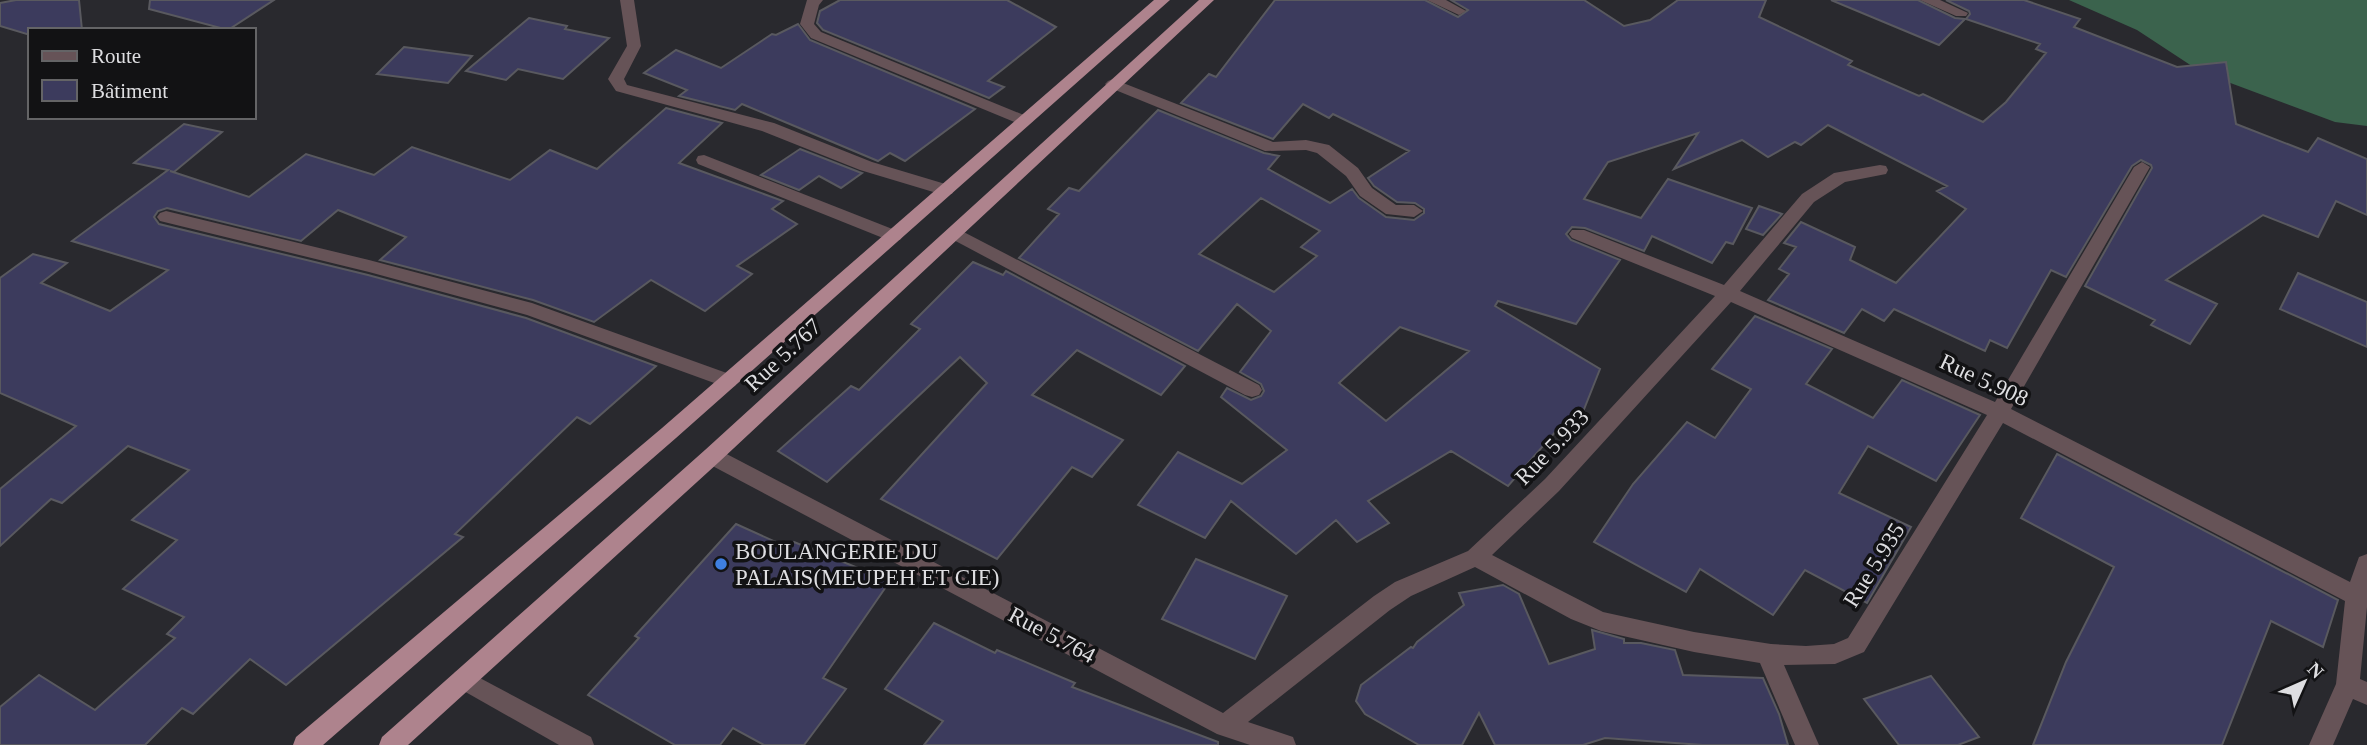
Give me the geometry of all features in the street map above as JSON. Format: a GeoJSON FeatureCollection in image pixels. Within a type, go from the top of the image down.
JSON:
{"type":"FeatureCollection","features":[{"type":"Feature","properties":{"kind":"highway"},"geometry":{"type":"LineString","coordinates":[[305,745],[669,433],[1163,0]]}},
{"type":"Feature","properties":{"kind":"highway","name":"Rue 5.767"},"geometry":{"type":"LineString","coordinates":[[391,745],[712,456],[1207,0]]}},
{"type":"Feature","properties":{"kind":"street"},"geometry":{"type":"LineString","coordinates":[[627,0],[634,46],[616,79],[621,88],[768,127],[866,166],[946,190]]}},
{"type":"Feature","properties":{"kind":"street"},"geometry":{"type":"LineString","coordinates":[[816,0],[812,3],[807,24],[816,35],[1025,121]]}},
{"type":"Feature","properties":{"kind":"street"},"geometry":{"type":"LineString","coordinates":[[1434,0],[1459,11]]}},
{"type":"Feature","properties":{"kind":"street"},"geometry":{"type":"LineString","coordinates":[[1927,0],[1961,13]]}},
{"type":"Feature","properties":{"kind":"street"},"geometry":{"type":"LineString","coordinates":[[1113,84],[1271,147],[1306,145],[1323,149],[1352,172],[1366,192],[1392,209],[1414,211]]}},
{"type":"Feature","properties":{"kind":"street"},"geometry":{"type":"LineString","coordinates":[[704,160],[894,236]]}},
{"type":"Feature","properties":{"kind":"street","name":"Rue 5.935"},"geometry":{"type":"LineString","coordinates":[[1476,557],[1601,621],[1768,656],[1833,655],[1846,652],[1856,645],[1999,412],[2142,167]]}},
{"type":"Feature","properties":{"kind":"street","name":"Rue 5.933"},"geometry":{"type":"LineString","coordinates":[[1226,726],[1382,603],[1403,589],[1476,557],[1552,485],[1728,293],[1808,198],[1840,177],[1880,170]]}},
{"type":"Feature","properties":{"kind":"street"},"geometry":{"type":"LineString","coordinates":[[166,217],[369,266],[532,310],[728,381]]}},
{"type":"Feature","properties":{"kind":"street"},"geometry":{"type":"LineString","coordinates":[[954,233],[1252,390]]}},
{"type":"Feature","properties":{"kind":"street","name":"Rue 5.908"},"geometry":{"type":"LineString","coordinates":[[1578,234],[1728,293],[1999,412],[2357,596]]}},
{"type":"Feature","properties":{"kind":"street","name":"Rue 5.764"},"geometry":{"type":"LineString","coordinates":[[712,456],[1226,726],[1284,745]]}},
{"type":"Feature","properties":{"kind":"street"},"geometry":{"type":"LineString","coordinates":[[2322,745],[2357,689],[2357,596],[2367,563]]}},
{"type":"Feature","properties":{"kind":"street"},"geometry":{"type":"LineString","coordinates":[[1768,656],[1807,745]]}},
{"type":"Feature","properties":{"kind":"street"},"geometry":{"type":"LineString","coordinates":[[463,679],[582,745]]}},
{"type":"Feature","properties":{"kind":"green space"},"geometry":{"type":"Polygon","coordinates":[[[2069,0],[2367,0],[2367,126],[2335,122],[2201,72],[2137,30],[2069,0]]]}},
{"type":"Feature","properties":{"kind":"building"},"geometry":{"type":"Polygon","coordinates":[[[16,0],[79,0],[82,28],[28,28],[28,34],[0,26],[0,3],[16,0]]]}},
{"type":"Feature","properties":{"kind":"building"},"geometry":{"type":"Polygon","coordinates":[[[150,0],[274,0],[231,28],[220,28],[149,9],[150,0]]]}},
{"type":"Feature","properties":{"kind":"building"},"geometry":{"type":"Polygon","coordinates":[[[840,0],[1007,0],[1056,27],[988,81],[1004,87],[989,98],[823,30],[817,23],[820,11],[840,0]]]}},
{"type":"Feature","properties":{"kind":"building"},"geometry":{"type":"Polygon","coordinates":[[[1275,0],[1425,0],[1458,17],[1468,10],[1451,0],[1584,0],[1624,26],[1650,20],[1678,0],[1766,0],[1759,17],[1852,61],[1848,65],[1919,96],[1923,94],[1983,122],[2006,102],[2046,53],[2036,49],[2040,44],[1966,19],[1969,11],[1946,0],[2024,0],[2080,19],[2074,27],[2177,67],[2226,62],[2236,124],[2308,152],[2318,138],[2367,159],[2367,215],[2336,201],[2318,237],[2263,215],[2166,280],[2217,304],[2190,344],[2151,325],[2155,320],[2085,286],[2152,168],[2141,160],[2132,166],[2066,277],[2051,270],[2007,348],[1990,340],[1985,351],[1894,309],[1884,321],[1862,309],[1844,333],[1768,300],[1789,274],[1779,269],[1796,247],[1784,243],[1801,222],[1855,247],[1850,260],[1896,283],[1966,209],[1937,191],[1947,186],[1828,125],[1801,145],[1795,142],[1768,157],[1742,140],[1674,169],[1698,133],[1608,162],[1584,199],[1641,218],[1668,179],[1752,208],[1733,244],[1726,242],[1712,263],[1652,236],[1644,251],[1585,228],[1572,227],[1566,234],[1571,240],[1620,260],[1576,324],[1498,301],[1495,306],[1600,369],[1577,427],[1564,422],[1508,486],[1451,451],[1368,501],[1389,523],[1357,542],[1336,520],[1296,554],[1231,501],[1205,538],[1138,505],[1178,452],[1242,484],[1287,450],[1221,397],[1227,388],[1251,400],[1261,396],[1264,391],[1261,384],[1240,372],[1271,331],[1237,304],[1198,351],[1019,258],[1059,214],[1048,209],[1069,188],[1079,191],[1158,110],[1264,153],[1279,156],[1268,169],[1330,203],[1352,189],[1359,198],[1386,217],[1414,220],[1424,213],[1424,209],[1415,203],[1397,202],[1374,186],[1368,178],[1409,151],[1333,114],[1329,118],[1303,104],[1273,139],[1181,103],[1209,74],[1216,77],[1275,0]],[[1261,198],[1199,254],[1274,292],[1317,256],[1301,247],[1320,231],[1261,198]],[[1400,327],[1339,383],[1386,421],[1469,351],[1400,327]]]}},
{"type":"Feature","properties":{"kind":"building"},"geometry":{"type":"Polygon","coordinates":[[[1831,0],[1918,0],[1955,18],[1965,19],[1939,45],[1831,0]]]}},
{"type":"Feature","properties":{"kind":"building"},"geometry":{"type":"Polygon","coordinates":[[[529,18],[609,38],[563,79],[518,69],[506,80],[466,71],[529,18]]]}},
{"type":"Feature","properties":{"kind":"building"},"geometry":{"type":"Polygon","coordinates":[[[798,24],[810,40],[975,109],[905,161],[890,153],[878,161],[742,104],[735,110],[679,96],[687,90],[644,73],[676,50],[721,68],[772,34],[776,35],[798,24]]]}},
{"type":"Feature","properties":{"kind":"building"},"geometry":{"type":"Polygon","coordinates":[[[404,47],[472,56],[448,83],[377,74],[404,47]]]}},
{"type":"Feature","properties":{"kind":"building"},"geometry":{"type":"Polygon","coordinates":[[[666,108],[722,123],[679,163],[783,201],[772,209],[797,224],[737,266],[752,274],[705,311],[651,280],[594,322],[533,300],[380,260],[406,237],[338,210],[301,241],[167,208],[158,211],[154,217],[159,224],[368,275],[526,318],[656,366],[590,424],[577,417],[455,534],[463,537],[286,685],[250,659],[193,714],[182,708],[145,745],[0,745],[0,707],[39,675],[95,710],[175,638],[167,634],[184,617],[123,589],[177,540],[132,520],[189,470],[128,446],[62,503],[51,499],[0,546],[0,489],[76,426],[0,393],[0,278],[33,254],[67,263],[41,283],[110,311],[168,270],[72,241],[168,170],[134,163],[184,124],[222,132],[174,172],[170,171],[249,197],[306,154],[374,175],[412,147],[510,180],[550,150],[597,169],[666,108]]]}},
{"type":"Feature","properties":{"kind":"building"},"geometry":{"type":"Polygon","coordinates":[[[800,149],[862,173],[841,188],[819,176],[799,190],[761,175],[800,149]]]}},
{"type":"Feature","properties":{"kind":"building"},"geometry":{"type":"Polygon","coordinates":[[[1759,206],[1782,214],[1763,235],[1746,229],[1759,206]]]}},
{"type":"Feature","properties":{"kind":"building"},"geometry":{"type":"Polygon","coordinates":[[[973,262],[1003,275],[1006,271],[1185,366],[1161,395],[1077,350],[1032,395],[1123,440],[1092,477],[1072,467],[997,559],[881,499],[987,383],[960,357],[827,482],[778,451],[851,386],[859,390],[920,329],[911,324],[973,262]]]}},
{"type":"Feature","properties":{"kind":"building"},"geometry":{"type":"Polygon","coordinates":[[[2298,273],[2367,302],[2367,347],[2280,309],[2298,273]]]}},
{"type":"Feature","properties":{"kind":"building"},"geometry":{"type":"Polygon","coordinates":[[[1755,316],[1832,349],[1806,384],[1873,418],[1902,380],[1980,415],[1936,481],[1868,446],[1839,493],[1911,527],[1867,603],[1805,570],[1773,615],[1700,569],[1686,592],[1594,542],[1633,484],[1687,422],[1715,438],[1751,389],[1712,369],[1755,316]]]}},
{"type":"Feature","properties":{"kind":"building"},"geometry":{"type":"Polygon","coordinates":[[[2057,454],[2338,600],[2323,647],[2271,621],[2222,745],[2033,745],[2066,662],[2114,567],[2021,518],[2057,454]]]}},
{"type":"Feature","properties":{"kind":"building"},"geometry":{"type":"Polygon","coordinates":[[[736,524],[789,548],[794,542],[890,581],[823,678],[846,689],[804,745],[764,745],[733,728],[720,745],[675,745],[588,695],[639,638],[635,636],[736,524]]]}},
{"type":"Feature","properties":{"kind":"building"},"geometry":{"type":"Polygon","coordinates":[[[1196,559],[1287,596],[1255,659],[1162,619],[1196,559]]]}},
{"type":"Feature","properties":{"kind":"building"},"geometry":{"type":"Polygon","coordinates":[[[1503,585],[1519,594],[1549,664],[1595,649],[1592,630],[1624,639],[1624,643],[1641,643],[1675,650],[1683,675],[1763,678],[1779,714],[1788,745],[1703,745],[1605,738],[1583,745],[1495,745],[1479,713],[1462,745],[1419,745],[1365,714],[1356,701],[1361,685],[1413,648],[1464,605],[1459,593],[1503,585]]]}},
{"type":"Feature","properties":{"kind":"building"},"geometry":{"type":"Polygon","coordinates":[[[934,623],[995,653],[997,650],[1075,683],[1072,687],[1218,742],[1218,745],[924,745],[943,721],[885,689],[934,623]]]}},
{"type":"Feature","properties":{"kind":"building"},"geometry":{"type":"Polygon","coordinates":[[[1931,676],[1979,737],[1958,745],[1899,745],[1864,699],[1931,676]]]}},
{"type":"Feature","properties":{"kind":"place","name":"BOULANGERIE DU PALAIS(MEUPEH ET CIE)"},"geometry":{"type":"Point","coordinates":[721,564]}}]}
